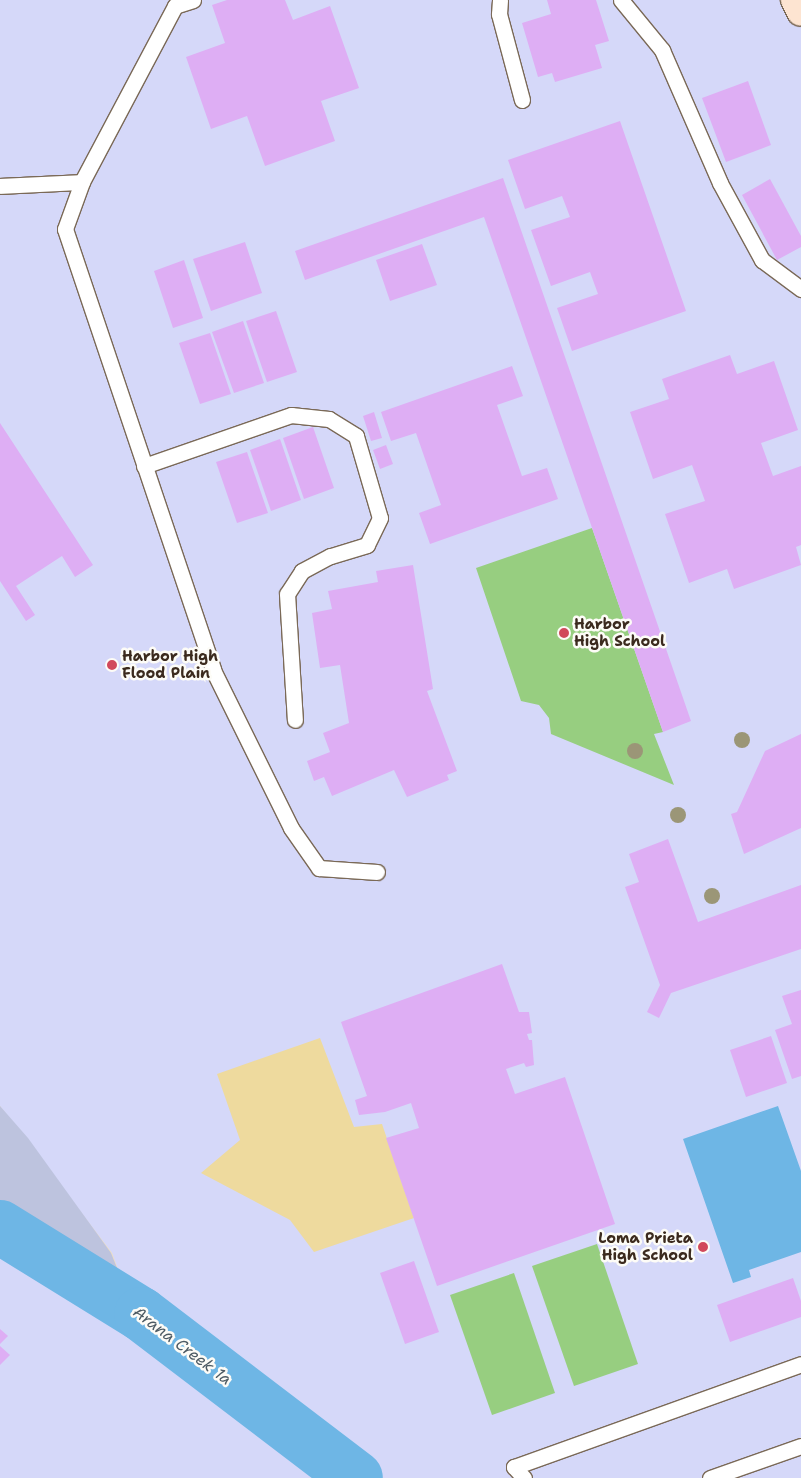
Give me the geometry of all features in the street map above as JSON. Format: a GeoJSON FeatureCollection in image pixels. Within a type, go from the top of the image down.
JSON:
{"type":"FeatureCollection","features":[{"type":"Feature","properties":{"kind":"street"},"geometry":{"type":"LineString","coordinates":[[795,0],[801,12]]}},
{"type":"Feature","properties":{"kind":"lane"},"geometry":{"type":"LineString","coordinates":[[193,0],[175,6],[82,182],[65,229],[213,670],[291,828],[319,868],[377,872]]}},
{"type":"Feature","properties":{"kind":"lane"},"geometry":{"type":"LineString","coordinates":[[500,0],[499,14],[522,100]]}},
{"type":"Feature","properties":{"kind":"lane"},"geometry":{"type":"LineString","coordinates":[[621,0],[662,50],[720,183],[762,260],[801,289]]}},
{"type":"Feature","properties":{"kind":"lane"},"geometry":{"type":"LineString","coordinates":[[0,186],[82,182]]}},
{"type":"Feature","properties":{"kind":"lane"},"geometry":{"type":"LineString","coordinates":[[144,466],[291,415],[329,419],[356,436],[380,518],[367,545],[330,556],[302,571],[287,594],[295,720]]}},
{"type":"Feature","properties":{"kind":"lane"},"geometry":{"type":"LineString","coordinates":[[524,1478],[514,1467],[801,1364]]}},
{"type":"Feature","properties":{"kind":"lane"},"geometry":{"type":"LineString","coordinates":[[710,1478],[801,1446]]}},
{"type":"Feature","properties":{"kind":"shaded area"},"geometry":{"type":"Polygon","coordinates":[[[0,0],[801,0],[801,1478],[368,1478],[361,1471],[355,1478],[0,1478],[0,1204],[119,1272],[112,1253],[0,1106],[0,0]]]}},
{"type":"Feature","properties":{"kind":"shaded area"},"geometry":{"type":"Polygon","coordinates":[[[0,1106],[28,1138],[111,1253],[119,1273],[0,1204],[0,1106]]]}},
{"type":"Feature","properties":{"kind":"green space"},"geometry":{"type":"Polygon","coordinates":[[[592,528],[663,732],[654,734],[674,785],[551,734],[549,718],[539,705],[521,701],[476,568],[592,528]]]}},
{"type":"Feature","properties":{"kind":"green space"},"geometry":{"type":"Polygon","coordinates":[[[597,1244],[638,1364],[574,1386],[532,1266],[597,1244]]]}},
{"type":"Feature","properties":{"kind":"green space"},"geometry":{"type":"Polygon","coordinates":[[[514,1273],[555,1393],[492,1415],[450,1295],[514,1273]]]}},
{"type":"Feature","properties":{"kind":"sand"},"geometry":{"type":"Polygon","coordinates":[[[320,1038],[354,1127],[382,1124],[414,1218],[314,1252],[290,1220],[201,1173],[240,1140],[217,1074],[320,1038]]]}},
{"type":"Feature","properties":{"kind":"water"},"geometry":{"type":"Polygon","coordinates":[[[778,1106],[801,1171],[801,1252],[749,1270],[751,1277],[733,1283],[683,1139],[778,1106]]]}},
{"type":"Feature","properties":{"kind":"building"},"geometry":{"type":"Polygon","coordinates":[[[227,0],[285,0],[293,20],[330,6],[359,88],[321,101],[335,141],[265,166],[247,116],[211,129],[186,57],[225,43],[212,5],[227,0]]]}},
{"type":"Feature","properties":{"kind":"building"},"geometry":{"type":"Polygon","coordinates":[[[547,0],[596,0],[609,41],[595,45],[602,68],[555,82],[552,73],[538,77],[522,23],[551,14],[547,0]]]}},
{"type":"Feature","properties":{"kind":"building"},"geometry":{"type":"Polygon","coordinates":[[[748,81],[771,145],[726,162],[702,98],[748,81]]]}},
{"type":"Feature","properties":{"kind":"building"},"geometry":{"type":"Polygon","coordinates":[[[620,121],[686,311],[572,351],[557,308],[598,294],[590,272],[551,286],[531,230],[570,217],[562,196],[525,209],[508,160],[620,121]]]}},
{"type":"Feature","properties":{"kind":"building"},"geometry":{"type":"Polygon","coordinates":[[[503,178],[691,721],[663,732],[484,217],[305,280],[295,251],[503,178]]]}},
{"type":"Feature","properties":{"kind":"building"},"geometry":{"type":"Polygon","coordinates":[[[770,179],[801,236],[801,247],[777,260],[742,195],[770,179]]]}},
{"type":"Feature","properties":{"kind":"building"},"geometry":{"type":"Polygon","coordinates":[[[245,242],[262,293],[211,311],[193,259],[245,242]]]}},
{"type":"Feature","properties":{"kind":"building"},"geometry":{"type":"Polygon","coordinates":[[[422,244],[437,285],[390,301],[376,260],[422,244]]]}},
{"type":"Feature","properties":{"kind":"building"},"geometry":{"type":"Polygon","coordinates":[[[184,260],[203,318],[173,328],[154,271],[184,260]]]}},
{"type":"Feature","properties":{"kind":"building"},"geometry":{"type":"Polygon","coordinates":[[[276,311],[297,372],[267,382],[246,321],[276,311]]]}},
{"type":"Feature","properties":{"kind":"building"},"geometry":{"type":"Polygon","coordinates":[[[243,321],[264,383],[234,393],[212,332],[243,321]]]}},
{"type":"Feature","properties":{"kind":"building"},"geometry":{"type":"Polygon","coordinates":[[[210,333],[231,394],[200,404],[179,343],[210,333]]]}},
{"type":"Feature","properties":{"kind":"building"},"geometry":{"type":"Polygon","coordinates":[[[730,355],[737,374],[774,361],[798,430],[761,443],[773,476],[801,466],[801,545],[796,547],[801,565],[734,589],[727,569],[689,583],[665,514],[705,501],[692,465],[653,479],[630,412],[669,399],[662,379],[730,355]]]}},
{"type":"Feature","properties":{"kind":"building"},"geometry":{"type":"Polygon","coordinates":[[[512,366],[523,396],[497,405],[522,476],[547,468],[558,499],[430,544],[419,513],[441,505],[416,433],[391,441],[381,412],[512,366]]]}},
{"type":"Feature","properties":{"kind":"building"},"geometry":{"type":"Polygon","coordinates":[[[374,412],[382,438],[371,441],[363,416],[374,412]]]}},
{"type":"Feature","properties":{"kind":"building"},"geometry":{"type":"Polygon","coordinates":[[[0,423],[93,565],[75,577],[62,556],[16,586],[35,615],[26,621],[0,581],[0,423]]]}},
{"type":"Feature","properties":{"kind":"building"},"geometry":{"type":"Polygon","coordinates":[[[313,427],[334,488],[304,499],[283,438],[313,427]]]}},
{"type":"Feature","properties":{"kind":"building"},"geometry":{"type":"Polygon","coordinates":[[[280,439],[301,500],[271,511],[250,450],[280,439]]]}},
{"type":"Feature","properties":{"kind":"building"},"geometry":{"type":"Polygon","coordinates":[[[386,445],[393,464],[380,469],[373,450],[386,445]]]}},
{"type":"Feature","properties":{"kind":"building"},"geometry":{"type":"Polygon","coordinates":[[[247,452],[268,513],[237,523],[216,462],[247,452]]]}},
{"type":"Feature","properties":{"kind":"building"},"geometry":{"type":"Polygon","coordinates":[[[413,565],[433,689],[427,691],[457,771],[447,775],[449,780],[407,797],[394,770],[332,796],[324,777],[314,781],[307,761],[330,752],[323,733],[349,723],[340,665],[320,668],[312,613],[332,609],[328,591],[378,582],[376,571],[413,565]]]}},
{"type":"Feature","properties":{"kind":"building"},"geometry":{"type":"Polygon","coordinates":[[[801,734],[801,828],[744,854],[731,814],[737,812],[765,751],[801,734]]]}},
{"type":"Feature","properties":{"kind":"building"},"geometry":{"type":"Polygon","coordinates":[[[668,839],[698,922],[801,885],[801,949],[671,993],[659,1018],[647,1012],[660,985],[625,887],[639,882],[629,854],[668,839]]]}},
{"type":"Feature","properties":{"kind":"building"},"geometry":{"type":"Polygon","coordinates":[[[502,964],[519,1012],[529,1012],[532,1033],[527,1034],[529,1040],[532,1040],[534,1065],[526,1067],[524,1063],[506,1069],[515,1094],[565,1077],[615,1224],[437,1286],[386,1138],[419,1128],[411,1103],[385,1112],[359,1115],[355,1100],[367,1096],[341,1022],[502,964]]]}},
{"type":"Feature","properties":{"kind":"building"},"geometry":{"type":"Polygon","coordinates":[[[801,990],[801,1076],[792,1079],[775,1030],[792,1024],[782,996],[801,990]]]}},
{"type":"Feature","properties":{"kind":"building"},"geometry":{"type":"Polygon","coordinates":[[[771,1036],[787,1083],[746,1097],[730,1050],[771,1036]]]}},
{"type":"Feature","properties":{"kind":"building"},"geometry":{"type":"Polygon","coordinates":[[[414,1261],[439,1332],[405,1344],[380,1273],[414,1261]]]}},
{"type":"Feature","properties":{"kind":"building"},"geometry":{"type":"Polygon","coordinates":[[[793,1278],[801,1301],[801,1317],[730,1342],[717,1305],[793,1278]]]}},
{"type":"Feature","properties":{"kind":"building"},"geometry":{"type":"Polygon","coordinates":[[[0,1329],[8,1336],[0,1344],[0,1329]]]}},
{"type":"Feature","properties":{"kind":"building"},"geometry":{"type":"Polygon","coordinates":[[[0,1346],[10,1355],[0,1365],[0,1346]]]}},
{"type":"Feature","properties":{"kind":"waterway","name":"Arana Creek 1a"},"geometry":{"type":"LineString","coordinates":[[0,1227],[141,1314],[356,1478]]}},
{"type":"Feature","properties":{"kind":"place","name":"Harbor High School"},"geometry":{"type":"Point","coordinates":[564,633]}},
{"type":"Feature","properties":{"kind":"place","name":"Harbor High Flood Plain"},"geometry":{"type":"Point","coordinates":[112,665]}},
{"type":"Feature","properties":{"kind":"place","name":"Loma Prieta High School"},"geometry":{"type":"Point","coordinates":[703,1247]}}]}
